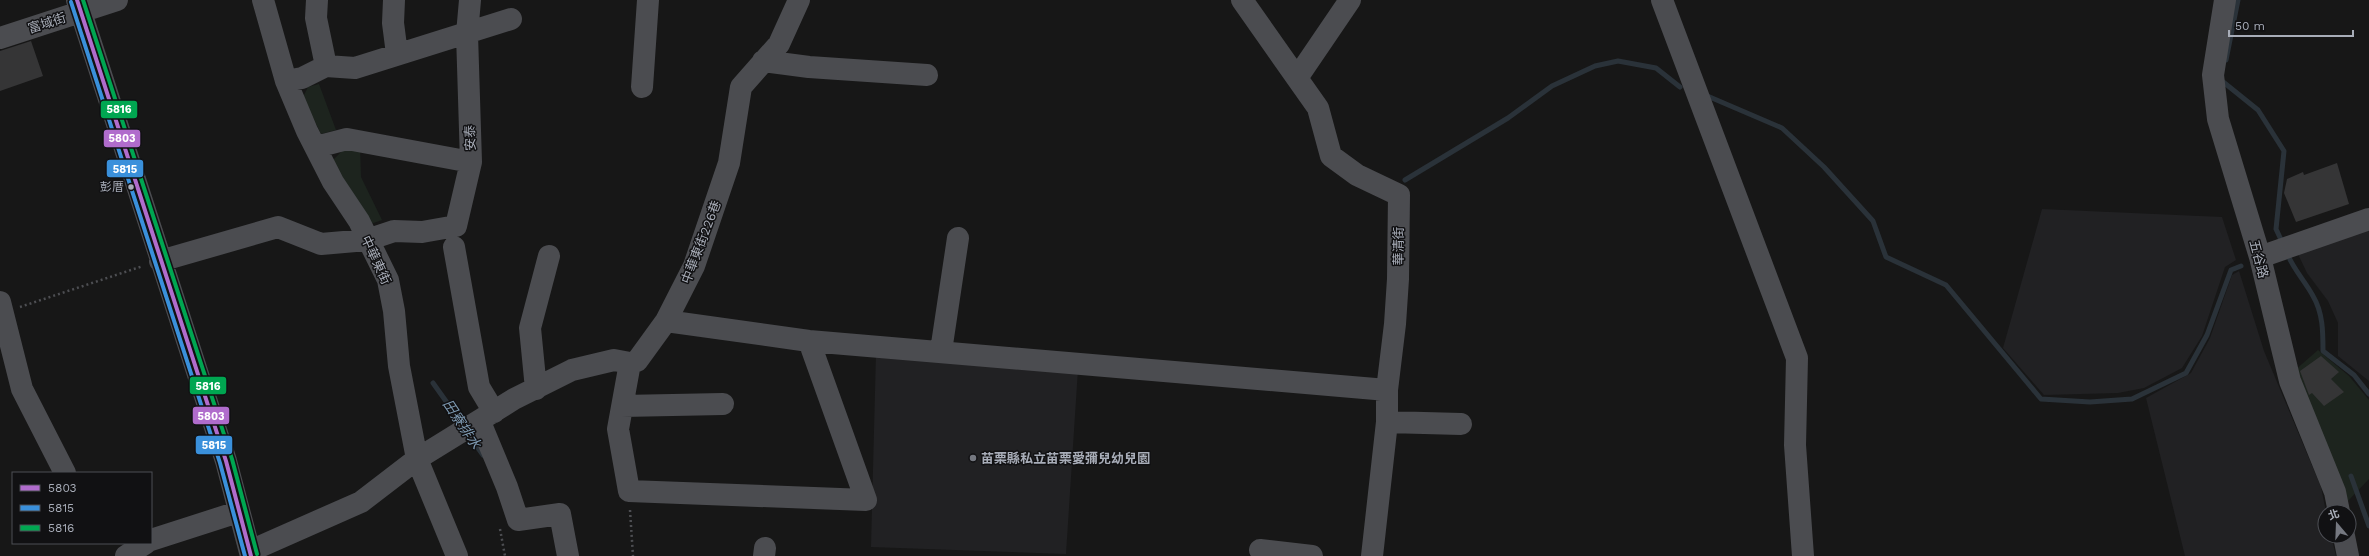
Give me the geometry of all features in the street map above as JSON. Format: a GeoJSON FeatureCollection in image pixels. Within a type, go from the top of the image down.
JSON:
{"type":"FeatureCollection","features":[{"type":"Feature","properties":{"kind":"street","name":"富域街"},"geometry":{"type":"LineString","coordinates":[[0,38],[79,6],[116,0]]}},
{"type":"Feature","properties":{"kind":"street","name":"中華東街"},"geometry":{"type":"LineString","coordinates":[[263,0],[286,82],[307,131],[333,182],[359,221],[367,240],[388,280],[394,311],[399,366],[418,459],[457,556]]}},
{"type":"Feature","properties":{"kind":"street"},"geometry":{"type":"LineString","coordinates":[[317,0],[316,18],[326,66]]}},
{"type":"Feature","properties":{"kind":"street"},"geometry":{"type":"LineString","coordinates":[[394,0],[394,23],[397,54]]}},
{"type":"Feature","properties":{"kind":"street","name":"安泰"},"geometry":{"type":"LineString","coordinates":[[316,147],[347,139],[471,162],[467,34],[470,0]]}},
{"type":"Feature","properties":{"kind":"street"},"geometry":{"type":"LineString","coordinates":[[642,87],[648,0]]}},
{"type":"Feature","properties":{"kind":"street","name":"中華東街226巷"},"geometry":{"type":"LineString","coordinates":[[630,363],[637,360],[666,321],[694,266],[729,163],[741,87],[779,44],[799,0]]}},
{"type":"Feature","properties":{"kind":"street","name":"華清街"},"geometry":{"type":"LineString","coordinates":[[1242,0],[1318,108],[1331,156],[1356,175],[1399,195],[1398,279],[1387,390],[1387,422],[1372,556]]}},
{"type":"Feature","properties":{"kind":"street"},"geometry":{"type":"LineString","coordinates":[[1297,78],[1350,0]]}},
{"type":"Feature","properties":{"kind":"street"},"geometry":{"type":"LineString","coordinates":[[1662,0],[1797,358],[1795,445],[1803,556]]}},
{"type":"Feature","properties":{"kind":"street","name":"五谷路"},"geometry":{"type":"LineString","coordinates":[[2225,0],[2213,75],[2218,119],[2268,255],[2290,381],[2335,492],[2337,504]]}},
{"type":"Feature","properties":{"kind":"street"},"geometry":{"type":"LineString","coordinates":[[79,6],[160,261],[226,461],[250,554],[361,502],[418,459],[536,389],[572,370],[614,360],[630,363],[618,429],[629,491],[866,500],[810,341]]}},
{"type":"Feature","properties":{"kind":"street"},"geometry":{"type":"LineString","coordinates":[[286,82],[302,78],[326,66],[355,68],[511,19]]}},
{"type":"Feature","properties":{"kind":"street"},"geometry":{"type":"LineString","coordinates":[[763,61],[809,67],[927,75]]}},
{"type":"Feature","properties":{"kind":"street"},"geometry":{"type":"LineString","coordinates":[[160,261],[278,227],[321,244],[367,240],[394,231],[422,232],[456,226],[471,162]]}},
{"type":"Feature","properties":{"kind":"street"},"geometry":{"type":"LineString","coordinates":[[2268,255],[2369,219]]}},
{"type":"Feature","properties":{"kind":"street"},"geometry":{"type":"LineString","coordinates":[[941,350],[958,238]]}},
{"type":"Feature","properties":{"kind":"street"},"geometry":{"type":"LineString","coordinates":[[454,247],[479,388],[483,420],[518,520],[560,514],[568,556]]}},
{"type":"Feature","properties":{"kind":"street"},"geometry":{"type":"LineString","coordinates":[[536,389],[530,328],[549,256]]}},
{"type":"Feature","properties":{"kind":"street"},"geometry":{"type":"LineString","coordinates":[[1,309],[22,389],[64,472]]}},
{"type":"Feature","properties":{"kind":"street"},"geometry":{"type":"LineString","coordinates":[[666,321],[810,341],[941,350],[1387,390]]}},
{"type":"Feature","properties":{"kind":"street"},"geometry":{"type":"LineString","coordinates":[[622,406],[723,404]]}},
{"type":"Feature","properties":{"kind":"street"},"geometry":{"type":"LineString","coordinates":[[1387,422],[1461,424]]}},
{"type":"Feature","properties":{"kind":"street"},"geometry":{"type":"LineString","coordinates":[[152,540],[238,512]]}},
{"type":"Feature","properties":{"kind":"street"},"geometry":{"type":"LineString","coordinates":[[126,556],[144,544]]}},
{"type":"Feature","properties":{"kind":"street"},"geometry":{"type":"LineString","coordinates":[[151,544],[157,556]]}},
{"type":"Feature","properties":{"kind":"street"},"geometry":{"type":"LineString","coordinates":[[2346,544],[2348,556]]}},
{"type":"Feature","properties":{"kind":"street"},"geometry":{"type":"LineString","coordinates":[[1260,550],[1312,556]]}},
{"type":"Feature","properties":{"kind":"path"},"geometry":{"type":"LineString","coordinates":[[1,309],[160,261]]}},
{"type":"Feature","properties":{"kind":"path"},"geometry":{"type":"LineString","coordinates":[[629,491],[633,556]]}},
{"type":"Feature","properties":{"kind":"shaded area"},"geometry":{"type":"Polygon","coordinates":[[[319,84],[336,130],[321,134],[303,97],[308,87],[319,84]]]}},
{"type":"Feature","properties":{"kind":"shaded area"},"geometry":{"type":"Polygon","coordinates":[[[360,146],[361,177],[382,220],[368,225],[332,161],[346,147],[360,146]]]}},
{"type":"Feature","properties":{"kind":"shaded area"},"geometry":{"type":"Polygon","coordinates":[[[2042,209],[2222,217],[2236,260],[2225,267],[2202,336],[2182,368],[2144,388],[2118,393],[2044,395],[2003,348],[2042,209]]]}},
{"type":"Feature","properties":{"kind":"shaded area"},"geometry":{"type":"Polygon","coordinates":[[[2369,226],[2369,381],[2338,356],[2338,323],[2328,301],[2307,273],[2297,252],[2369,226]]]}},
{"type":"Feature","properties":{"kind":"shaded area"},"geometry":{"type":"Polygon","coordinates":[[[2239,271],[2264,351],[2321,487],[2324,504],[2317,504],[2317,544],[2333,544],[2336,556],[2185,556],[2146,398],[2191,373],[2210,338],[2232,275],[2239,271]]]}},
{"type":"Feature","properties":{"kind":"shaded area"},"geometry":{"type":"Polygon","coordinates":[[[2318,350],[2349,376],[2369,400],[2369,479],[2347,502],[2294,371],[2318,350]]]}},
{"type":"Feature","properties":{"kind":"shaded area","name":"苗栗縣私立苗栗愛彌兒幼兒園"},"geometry":{"type":"Polygon","coordinates":[[[876,353],[1078,369],[1066,554],[871,547],[876,353]]]}},
{"type":"Feature","properties":{"kind":"building"},"geometry":{"type":"Polygon","coordinates":[[[31,41],[43,76],[0,91],[0,51],[31,41]]]}},
{"type":"Feature","properties":{"kind":"building"},"geometry":{"type":"Polygon","coordinates":[[[2337,163],[2349,204],[2296,222],[2284,193],[2287,179],[2303,172],[2304,175],[2337,163]]]}},
{"type":"Feature","properties":{"kind":"building"},"geometry":{"type":"Polygon","coordinates":[[[2321,356],[2339,372],[2331,379],[2344,392],[2324,406],[2312,393],[2309,395],[2300,371],[2321,356]]]}},
{"type":"Feature","properties":{"kind":"waterway"},"geometry":{"type":"LineString","coordinates":[[2226,60],[2238,0]]}},
{"type":"Feature","properties":{"kind":"waterway"},"geometry":{"type":"LineString","coordinates":[[1405,180],[1508,118],[1552,86],[1595,66],[1618,61],[1656,68],[1680,87]]}},
{"type":"Feature","properties":{"kind":"waterway"},"geometry":{"type":"LineString","coordinates":[[2222,81],[2258,110],[2284,151],[2276,229],[2283,244]]}},
{"type":"Feature","properties":{"kind":"waterway"},"geometry":{"type":"LineString","coordinates":[[1705,95],[1782,128],[1824,167],[1873,221],[1886,257],[1946,285],[2041,399],[2090,402],[2132,399],[2186,373],[2207,335],[2231,270],[2241,266]]}},
{"type":"Feature","properties":{"kind":"waterway"},"geometry":{"type":"LineString","coordinates":[[2287,253],[2292,264],[2313,296],[2319,309],[2321,316],[2323,351],[2354,375],[2369,394]]}},
{"type":"Feature","properties":{"kind":"waterway","name":"田寮排水"},"geometry":{"type":"LineString","coordinates":[[433,383],[463,425]]}},
{"type":"Feature","properties":{"kind":"waterway","name":"田寮排水"},"geometry":{"type":"LineString","coordinates":[[468,434],[483,455]]}},
{"type":"Feature","properties":{"kind":"waterway"},"geometry":{"type":"LineString","coordinates":[[2351,476],[2369,526]]}},
{"type":"Feature","properties":{"kind":"transit line","name":"5803"},"geometry":{"type":"LineString","coordinates":[[77,0],[226,461],[251,556]]}},
{"type":"Feature","properties":{"kind":"transit line","name":"5816"},"geometry":{"type":"LineString","coordinates":[[83,0],[232,459],[257,554]]}},
{"type":"Feature","properties":{"kind":"transit line","name":"5815"},"geometry":{"type":"LineString","coordinates":[[71,2],[220,463],[245,556]]}},
{"type":"Feature","properties":{"kind":"place","name":"彭厝"},"geometry":{"type":"Point","coordinates":[131,187]}},
{"type":"Feature","properties":{"kind":"place","name":"苗栗縣私立苗栗愛彌兒幼兒園"},"geometry":{"type":"Point","coordinates":[973,458]}}]}
